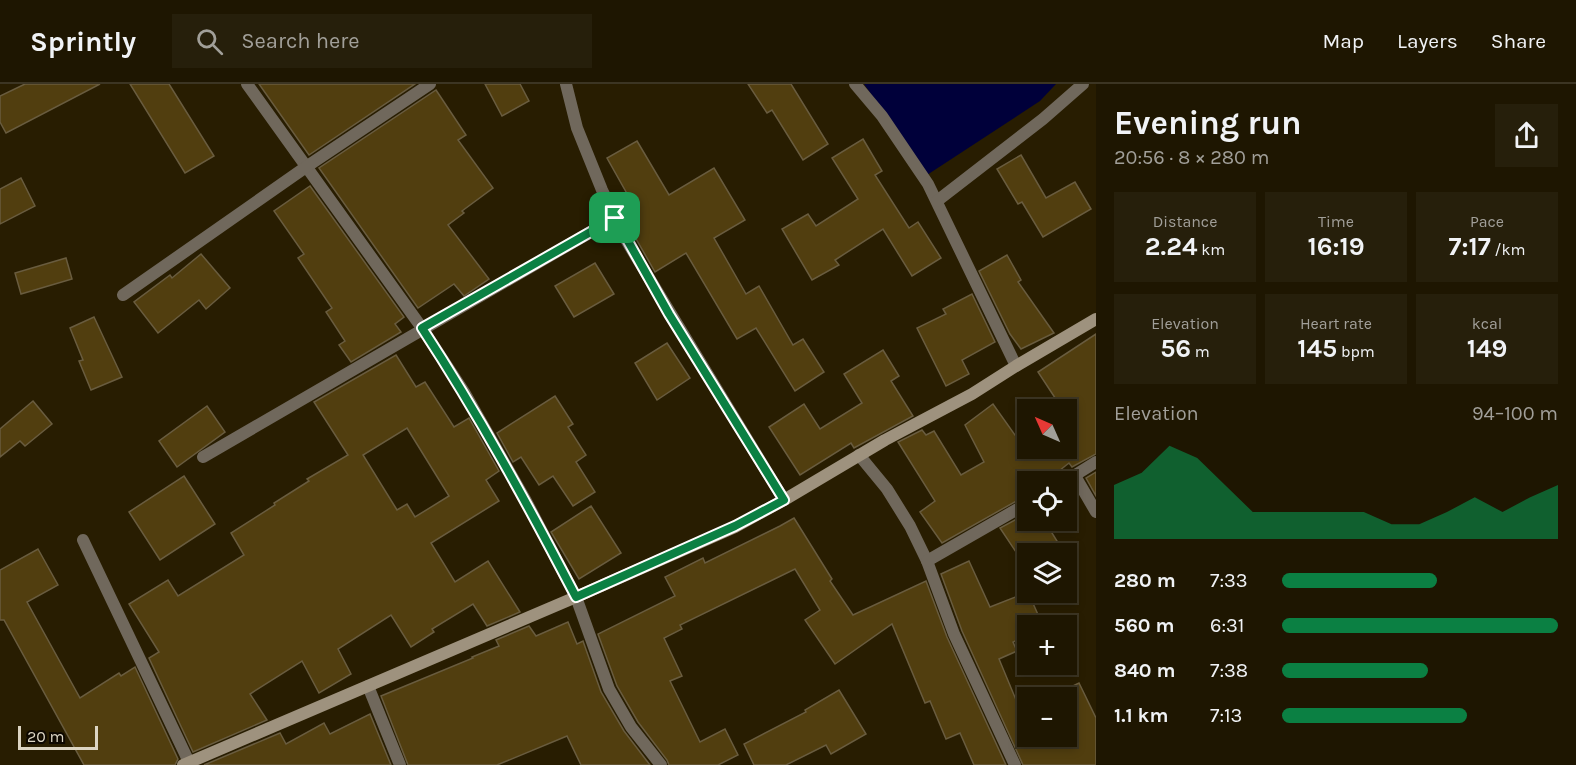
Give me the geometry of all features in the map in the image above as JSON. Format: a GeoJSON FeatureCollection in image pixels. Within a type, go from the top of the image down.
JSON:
{"type":"FeatureCollection","features":[{"type":"Feature","properties":{"kind":"street"},"geometry":{"type":"LineString","coordinates":[[247,84],[422,328],[464,392],[526,501],[576,597],[609,689],[631,728],[661,765]]}},
{"type":"Feature","properties":{"kind":"street"},"geometry":{"type":"LineString","coordinates":[[123,295],[306,167],[430,84]]}},
{"type":"Feature","properties":{"kind":"street"},"geometry":{"type":"LineString","coordinates":[[566,84],[577,128],[615,218],[669,314],[784,500]]}},
{"type":"Feature","properties":{"kind":"street"},"geometry":{"type":"LineString","coordinates":[[855,84],[882,116],[928,184],[1016,366]]}},
{"type":"Feature","properties":{"kind":"street"},"geometry":{"type":"LineString","coordinates":[[936,201],[1043,119],[1083,84]]}},
{"type":"Feature","properties":{"kind":"street"},"geometry":{"type":"LineString","coordinates":[[203,457],[615,218]]}},
{"type":"Feature","properties":{"kind":"street"},"geometry":{"type":"LineString","coordinates":[[83,540],[186,764],[576,597],[735,526],[972,394],[1096,319]]}},
{"type":"Feature","properties":{"kind":"street"},"geometry":{"type":"LineString","coordinates":[[859,455],[887,489],[910,526],[927,561],[954,634],[1015,765]]}},
{"type":"Feature","properties":{"kind":"street"},"geometry":{"type":"LineString","coordinates":[[1077,474],[1096,462]]}},
{"type":"Feature","properties":{"kind":"street"},"geometry":{"type":"LineString","coordinates":[[1077,487],[1096,512]]}},
{"type":"Feature","properties":{"kind":"street"},"geometry":{"type":"LineString","coordinates":[[927,561],[1017,509]]}},
{"type":"Feature","properties":{"kind":"street"},"geometry":{"type":"LineString","coordinates":[[368,686],[400,765]]}},
{"type":"Feature","properties":{"kind":"shaded area"},"geometry":{"type":"Polygon","coordinates":[[[864,84],[1056,84],[1040,101],[927,175],[864,84]]]}},
{"type":"Feature","properties":{"kind":"building"},"geometry":{"type":"Polygon","coordinates":[[[25,84],[100,84],[6,133],[0,122],[0,96],[25,84]]]}},
{"type":"Feature","properties":{"kind":"building"},"geometry":{"type":"Polygon","coordinates":[[[130,84],[169,84],[214,156],[185,173],[130,84]]]}},
{"type":"Feature","properties":{"kind":"building"},"geometry":{"type":"Polygon","coordinates":[[[259,84],[415,84],[309,155],[259,84]]]}},
{"type":"Feature","properties":{"kind":"building"},"geometry":{"type":"Polygon","coordinates":[[[485,84],[520,84],[529,101],[502,116],[485,84]]]}},
{"type":"Feature","properties":{"kind":"building"},"geometry":{"type":"Polygon","coordinates":[[[748,84],[791,84],[828,144],[803,160],[772,110],[767,113],[748,84]]]}},
{"type":"Feature","properties":{"kind":"building"},"geometry":{"type":"Polygon","coordinates":[[[436,90],[466,135],[458,140],[493,188],[462,211],[464,213],[448,225],[489,279],[464,296],[454,284],[418,308],[319,168],[436,90]]]}},
{"type":"Feature","properties":{"kind":"building"},"geometry":{"type":"Polygon","coordinates":[[[863,139],[882,171],[875,175],[909,228],[918,222],[941,258],[912,276],[883,229],[835,260],[839,265],[812,280],[782,229],[808,214],[816,226],[858,199],[832,158],[863,139]]]}},
{"type":"Feature","properties":{"kind":"building"},"geometry":{"type":"Polygon","coordinates":[[[637,141],[669,195],[714,168],[745,220],[714,238],[746,294],[759,286],[793,345],[803,339],[824,372],[795,391],[756,328],[737,339],[686,253],[655,272],[627,223],[639,215],[607,158],[637,141]]]}},
{"type":"Feature","properties":{"kind":"building"},"geometry":{"type":"Polygon","coordinates":[[[1021,155],[1046,198],[1075,182],[1091,209],[1043,237],[1022,202],[1018,204],[997,169],[1021,155]]]}},
{"type":"Feature","properties":{"kind":"building"},"geometry":{"type":"Polygon","coordinates":[[[21,178],[35,206],[0,224],[0,189],[21,178]]]}},
{"type":"Feature","properties":{"kind":"building"},"geometry":{"type":"Polygon","coordinates":[[[310,186],[404,317],[395,324],[401,332],[351,362],[339,345],[345,341],[326,312],[332,308],[298,258],[304,254],[274,211],[310,186]]]}},
{"type":"Feature","properties":{"kind":"building"},"geometry":{"type":"Polygon","coordinates":[[[201,254],[230,288],[206,309],[199,300],[158,333],[134,302],[170,275],[172,278],[201,254]]]}},
{"type":"Feature","properties":{"kind":"building"},"geometry":{"type":"Polygon","coordinates":[[[1007,255],[1021,280],[1018,282],[1054,333],[1021,349],[1010,334],[979,271],[1007,255]]]}},
{"type":"Feature","properties":{"kind":"building"},"geometry":{"type":"Polygon","coordinates":[[[66,258],[72,279],[21,294],[15,273],[66,258]]]}},
{"type":"Feature","properties":{"kind":"building"},"geometry":{"type":"Polygon","coordinates":[[[595,263],[614,294],[574,317],[555,286],[595,263]]]}},
{"type":"Feature","properties":{"kind":"building"},"geometry":{"type":"Polygon","coordinates":[[[972,294],[995,342],[962,360],[969,374],[946,386],[917,328],[946,314],[943,309],[972,294]]]}},
{"type":"Feature","properties":{"kind":"building"},"geometry":{"type":"Polygon","coordinates":[[[94,317],[122,377],[91,390],[79,361],[83,360],[70,328],[94,317]]]}},
{"type":"Feature","properties":{"kind":"building"},"geometry":{"type":"Polygon","coordinates":[[[1096,334],[1096,454],[1072,467],[1069,463],[1059,471],[1017,471],[1017,501],[942,543],[920,512],[935,501],[898,442],[922,430],[926,435],[934,431],[961,475],[984,462],[965,425],[993,404],[1017,438],[1017,459],[1077,459],[1077,399],[1056,399],[1038,372],[1096,334]]]}},
{"type":"Feature","properties":{"kind":"building"},"geometry":{"type":"Polygon","coordinates":[[[667,343],[690,378],[657,400],[635,363],[667,343]]]}},
{"type":"Feature","properties":{"kind":"building"},"geometry":{"type":"Polygon","coordinates":[[[883,350],[899,376],[891,381],[913,416],[854,448],[851,443],[800,475],[769,427],[804,404],[820,429],[862,403],[844,374],[883,350]]]}},
{"type":"Feature","properties":{"kind":"building"},"geometry":{"type":"Polygon","coordinates":[[[396,355],[416,387],[425,382],[454,427],[469,418],[499,471],[486,480],[499,501],[431,543],[455,582],[488,561],[520,612],[487,626],[473,604],[432,629],[434,632],[411,647],[391,615],[338,649],[351,674],[319,693],[302,661],[250,694],[267,720],[193,752],[149,658],[159,652],[129,604],[168,580],[178,596],[244,555],[231,533],[309,481],[307,479],[348,455],[314,402],[396,355]],[[407,428],[363,455],[397,510],[407,504],[415,517],[449,496],[407,428]]]}},
{"type":"Feature","properties":{"kind":"building"},"geometry":{"type":"Polygon","coordinates":[[[555,396],[573,424],[568,427],[586,455],[576,462],[595,492],[573,506],[553,476],[539,485],[521,457],[513,462],[497,433],[555,396]]]}},
{"type":"Feature","properties":{"kind":"building"},"geometry":{"type":"Polygon","coordinates":[[[33,401],[52,424],[25,446],[20,441],[0,457],[0,429],[33,401]]]}},
{"type":"Feature","properties":{"kind":"building"},"geometry":{"type":"Polygon","coordinates":[[[207,406],[225,432],[177,467],[159,441],[207,406]]]}},
{"type":"Feature","properties":{"kind":"building"},"geometry":{"type":"Polygon","coordinates":[[[1096,472],[1096,496],[1086,478],[1096,472]]]}},
{"type":"Feature","properties":{"kind":"building"},"geometry":{"type":"Polygon","coordinates":[[[184,476],[215,524],[160,560],[129,512],[184,476]]]}},
{"type":"Feature","properties":{"kind":"building"},"geometry":{"type":"Polygon","coordinates":[[[591,506],[621,553],[579,579],[551,532],[591,506]]]}},
{"type":"Feature","properties":{"kind":"building"},"geometry":{"type":"Polygon","coordinates":[[[794,518],[832,579],[830,581],[853,615],[926,581],[947,637],[1006,765],[974,765],[960,733],[946,739],[930,701],[925,703],[892,624],[835,664],[805,620],[820,610],[795,569],[680,625],[682,629],[664,638],[682,676],[670,681],[700,742],[725,729],[738,755],[718,765],[669,765],[638,722],[617,686],[598,634],[675,596],[665,577],[703,558],[705,563],[794,518]]]}},
{"type":"Feature","properties":{"kind":"building"},"geometry":{"type":"Polygon","coordinates":[[[1017,519],[1017,531],[1051,531],[1058,543],[1017,543],[1017,554],[1000,528],[1017,519]]]}},
{"type":"Feature","properties":{"kind":"building"},"geometry":{"type":"Polygon","coordinates":[[[38,549],[58,585],[27,602],[80,698],[119,673],[121,676],[135,667],[178,759],[175,765],[84,765],[4,620],[0,620],[0,570],[38,549]]]}},
{"type":"Feature","properties":{"kind":"building"},"geometry":{"type":"Polygon","coordinates":[[[969,561],[990,607],[1017,596],[1017,603],[1033,603],[1038,615],[1017,615],[1017,640],[1013,642],[1017,651],[999,659],[1017,702],[1017,747],[1077,747],[1077,687],[1071,687],[1079,683],[1096,718],[1096,765],[1023,765],[962,631],[941,574],[969,561]]]}},
{"type":"Feature","properties":{"kind":"building"},"geometry":{"type":"Polygon","coordinates":[[[568,622],[577,644],[583,641],[601,692],[624,731],[650,765],[581,765],[567,736],[497,765],[408,765],[381,696],[499,646],[496,640],[529,626],[536,636],[568,622]]]}},
{"type":"Feature","properties":{"kind":"building"},"geometry":{"type":"Polygon","coordinates":[[[839,690],[866,734],[831,754],[826,745],[786,765],[754,765],[744,744],[806,712],[805,710],[839,690]]]}},
{"type":"Feature","properties":{"kind":"building"},"geometry":{"type":"Polygon","coordinates":[[[370,714],[391,765],[204,765],[280,733],[286,744],[324,723],[330,734],[370,714]]]}},
{"type":"Feature","properties":{"kind":"route"},"geometry":{"type":"LineString","coordinates":[[615,218],[669,314],[784,500],[735,526],[576,597],[526,501],[464,392],[422,328],[615,218]]}}]}
